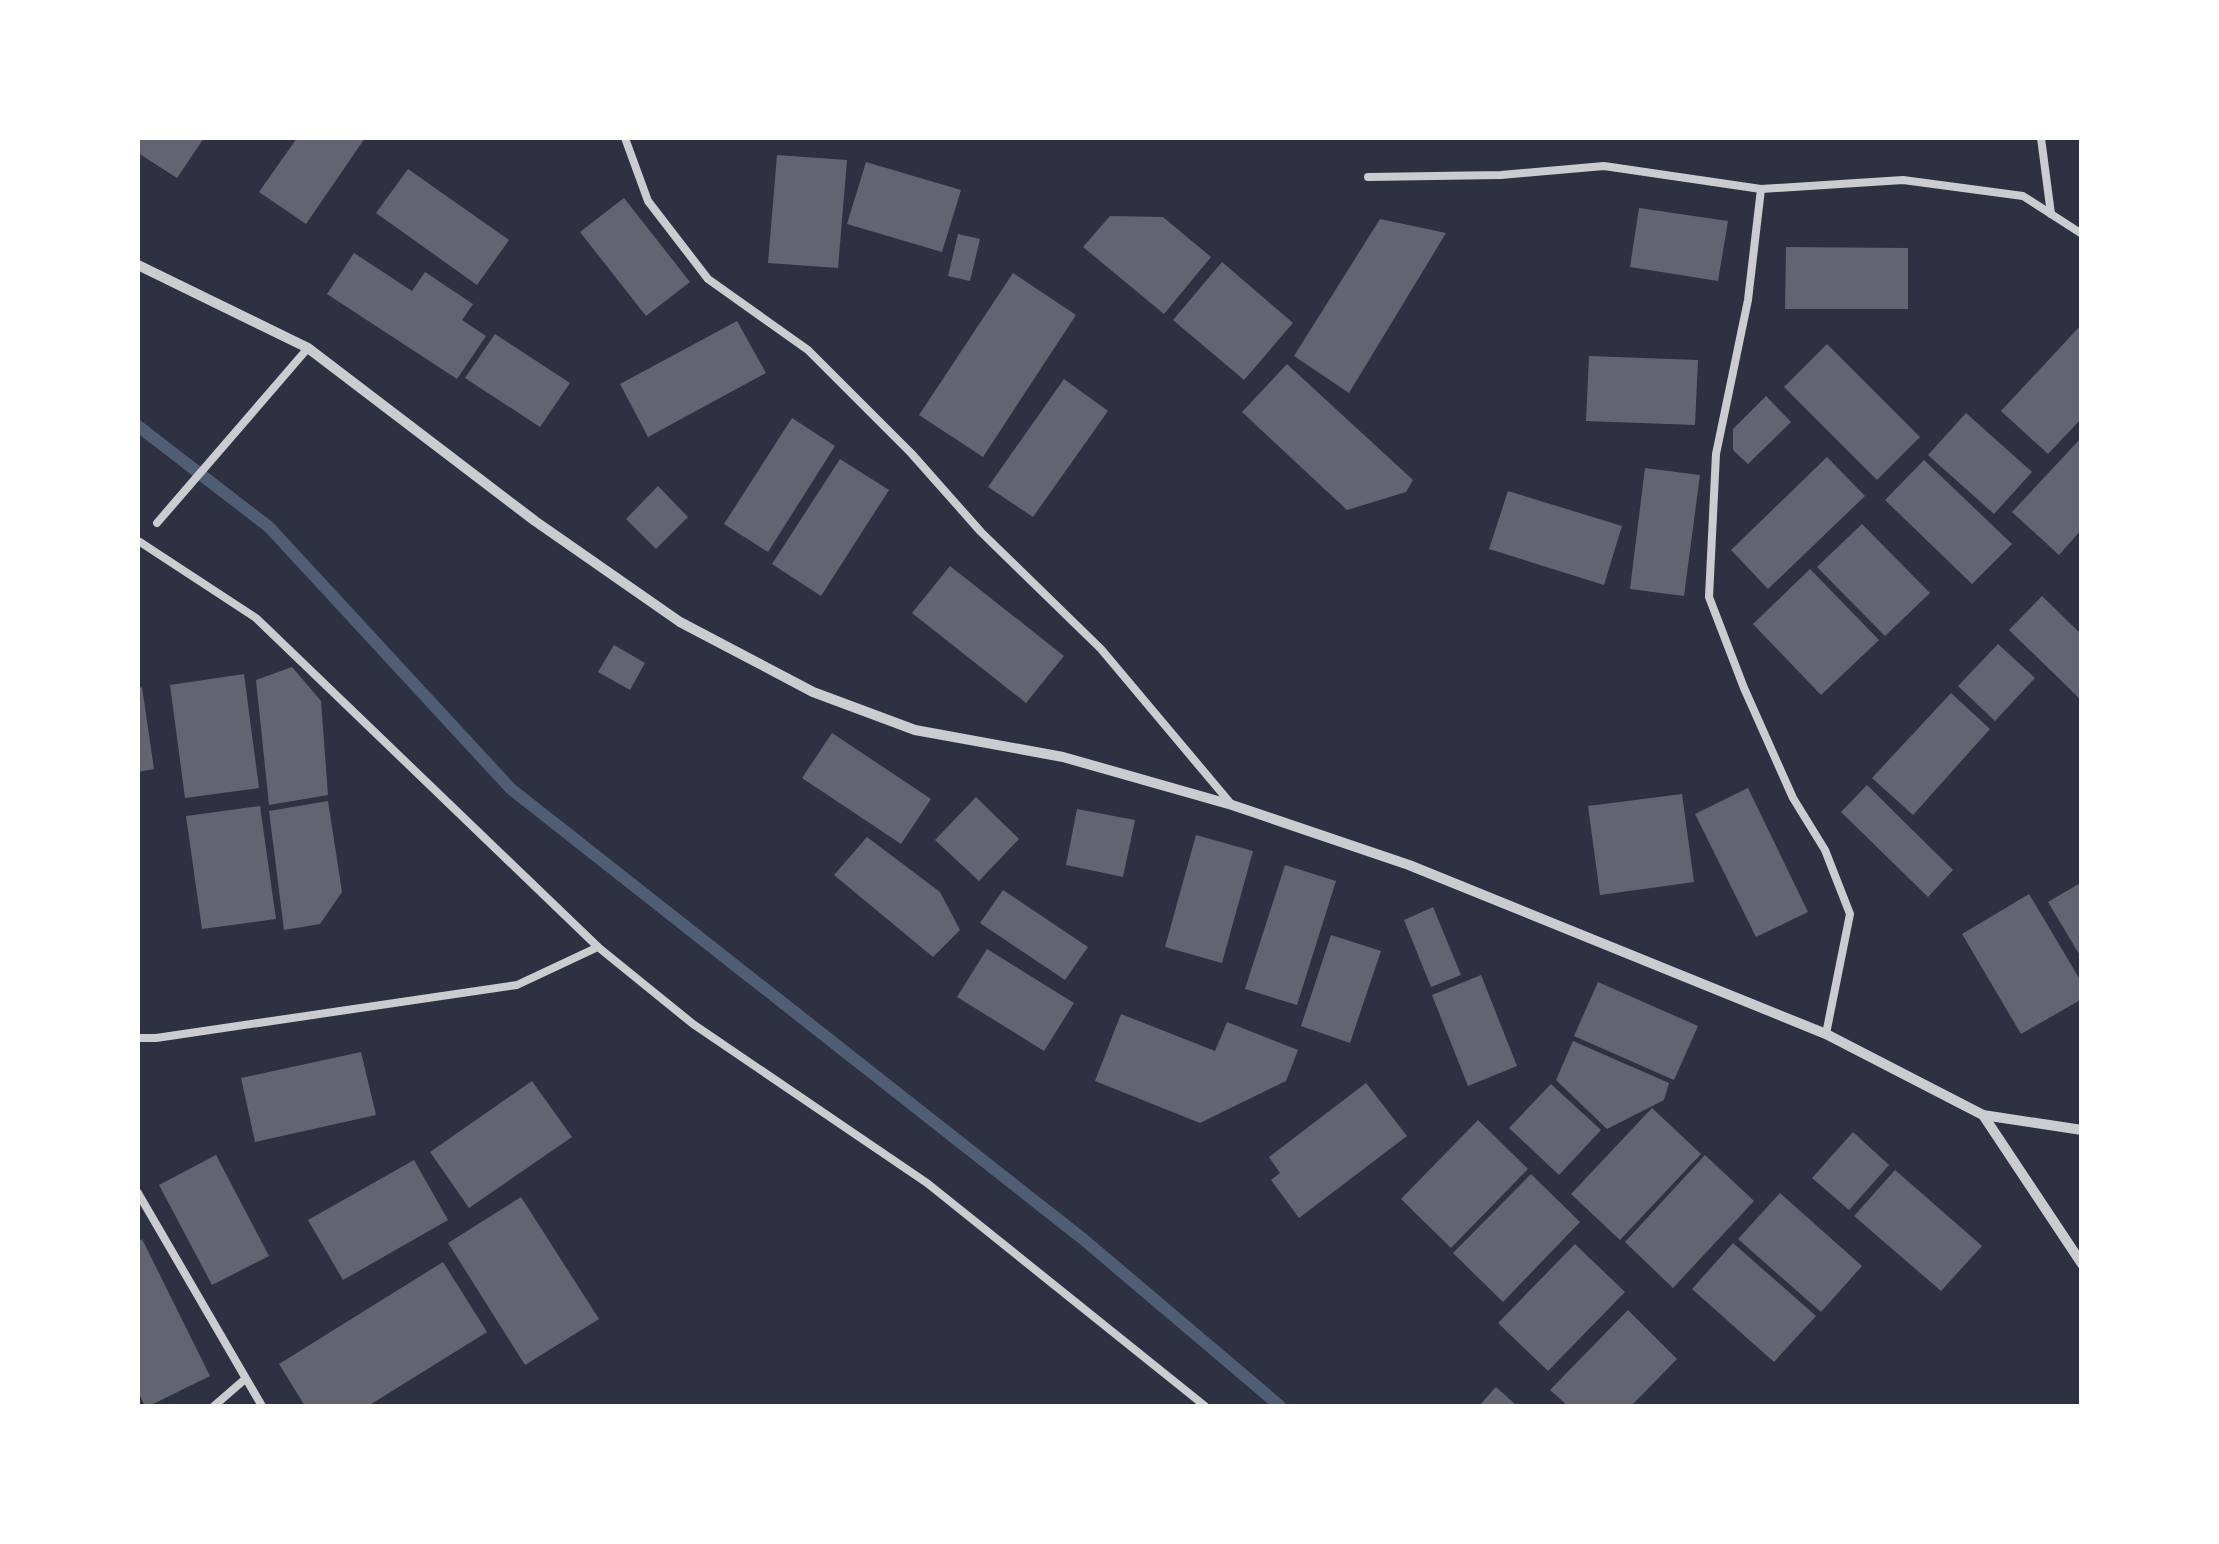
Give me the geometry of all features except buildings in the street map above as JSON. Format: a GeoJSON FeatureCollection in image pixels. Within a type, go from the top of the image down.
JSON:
{"type":"FeatureCollection","features":[{"type":"Feature","properties":{"kind":"street"},"geometry":{"type":"LineString","coordinates":[[138,265],[308,348],[536,520],[680,622],[812,692],[915,730],[1062,758],[1232,805],[1409,865],[1826,1034],[1983,1115],[2082,1130]]}},
{"type":"Feature","properties":{"kind":"street"},"geometry":{"type":"LineString","coordinates":[[1983,1115],[2082,1264]]}},
{"type":"Feature","properties":{"kind":"lane"},"geometry":{"type":"LineString","coordinates":[[625,138],[648,202],[708,280],[808,350],[911,453],[982,532],[1100,649],[1232,805]]}},
{"type":"Feature","properties":{"kind":"lane"},"geometry":{"type":"LineString","coordinates":[[2042,138],[2051,214]]}},
{"type":"Feature","properties":{"kind":"lane"},"geometry":{"type":"LineString","coordinates":[[1368,177],[1502,175],[1604,166],[1761,189],[1902,180],[2022,196],[2082,234]]}},
{"type":"Feature","properties":{"kind":"lane"},"geometry":{"type":"LineString","coordinates":[[1761,189],[1748,300],[1716,454],[1709,597],[1751,704],[1793,798],[1825,850],[1850,914],[1826,1034]]}},
{"type":"Feature","properties":{"kind":"lane"},"geometry":{"type":"LineString","coordinates":[[157,522],[308,348]]}},
{"type":"Feature","properties":{"kind":"lane"},"geometry":{"type":"LineString","coordinates":[[140,542],[256,618],[598,947],[693,1024],[926,1183],[1205,1406]]}},
{"type":"Feature","properties":{"kind":"lane"},"geometry":{"type":"LineString","coordinates":[[138,1038],[517,986],[598,947]]}},
{"type":"Feature","properties":{"kind":"lane"},"geometry":{"type":"LineString","coordinates":[[138,1194],[262,1406]]}},
{"type":"Feature","properties":{"kind":"lane"},"geometry":{"type":"LineString","coordinates":[[214,1406],[244,1380]]}},
{"type":"Feature","properties":{"kind":"waterway"},"geometry":{"type":"LineString","coordinates":[[138,426],[269,527],[511,789],[1083,1239],[1280,1406]]}}]}
